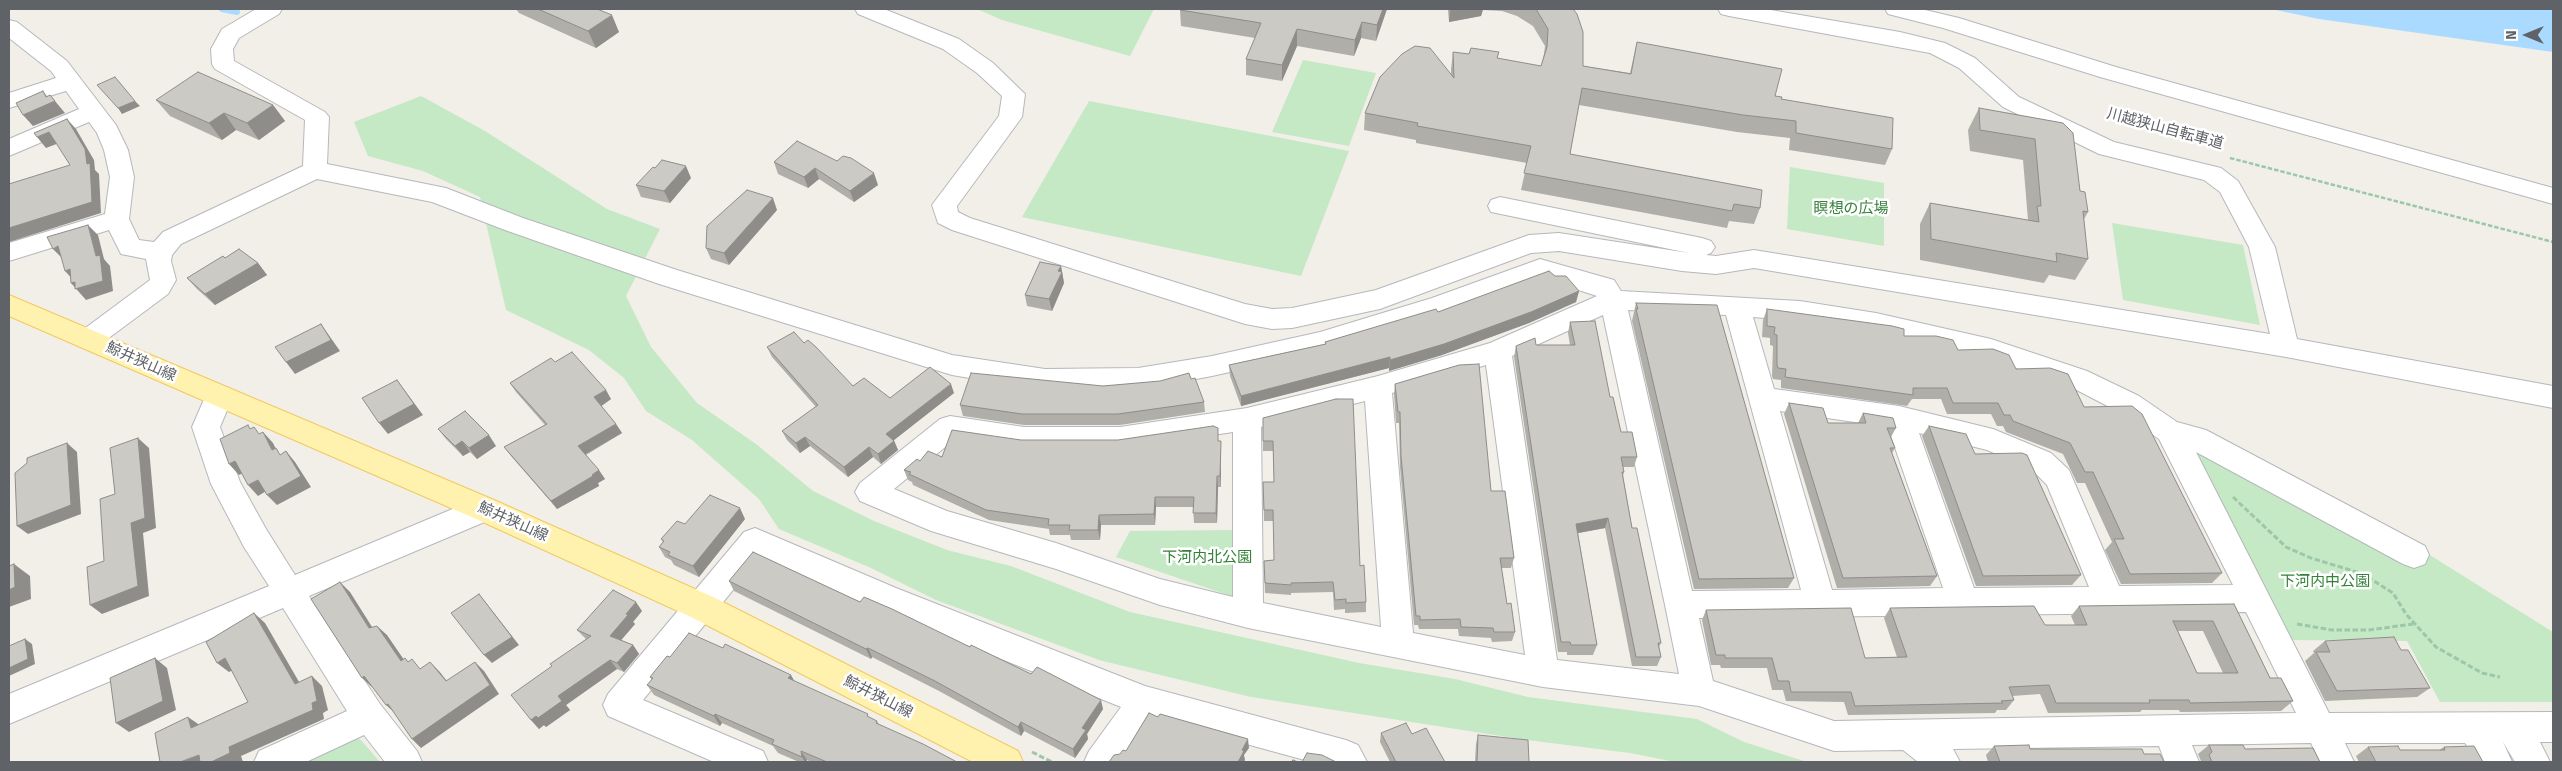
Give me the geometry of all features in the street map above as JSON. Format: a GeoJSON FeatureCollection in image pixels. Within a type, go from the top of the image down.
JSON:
{"type":"FeatureCollection","features":[{"type":"Feature","properties":{"kind":"main road","name":"鯨井狭山線"},"geometry":{"type":"LineString","coordinates":[[9,305],[484,510],[702,607],[1006,762]]}},
{"type":"Feature","properties":{"kind":"street"},"geometry":{"type":"LineString","coordinates":[[271,9],[230,34],[222,48],[223,64],[317,117],[316,161]]}},
{"type":"Feature","properties":{"kind":"street"},"geometry":{"type":"LineString","coordinates":[[866,9],[951,44],[985,68],[1014,94],[1010,117],[944,205],[947,217],[961,224],[1245,314],[1272,319],[1292,318],[1380,299],[1529,244],[1559,242],[1682,262],[1716,264],[1754,259],[1876,282],[2286,347],[2553,397]]}},
{"type":"Feature","properties":{"kind":"street"},"geometry":{"type":"LineString","coordinates":[[1729,9],[1938,48],[1967,63],[2011,102],[2107,148],[2212,174],[2229,187],[2262,247],[2286,347]]}},
{"type":"Feature","properties":{"kind":"street"},"geometry":{"type":"LineString","coordinates":[[1896,9],[1951,23],[2108,72],[2553,196]]}},
{"type":"Feature","properties":{"kind":"street"},"geometry":{"type":"LineString","coordinates":[[9,27],[47,55],[71,81],[92,112],[108,131],[116,150],[122,178],[117,220],[130,248],[160,252]]}},
{"type":"Feature","properties":{"kind":"street"},"geometry":{"type":"LineString","coordinates":[[9,101],[71,81]]}},
{"type":"Feature","properties":{"kind":"street"},"geometry":{"type":"LineString","coordinates":[[9,148],[92,112]]}},
{"type":"Feature","properties":{"kind":"street"},"geometry":{"type":"LineString","coordinates":[[89,340],[159,287],[163,280],[158,261],[160,252],[172,238],[316,161],[437,194],[514,224],[668,277],[952,365],[1045,380],[1138,379],[1221,364],[1320,342],[1441,305],[1540,268],[1605,287],[1613,300],[1698,691]]}},
{"type":"Feature","properties":{"kind":"street"},"geometry":{"type":"LineString","coordinates":[[1500,206],[1822,272]]}},
{"type":"Feature","properties":{"kind":"street"},"geometry":{"type":"LineString","coordinates":[[9,252],[117,220]]}},
{"type":"Feature","properties":{"kind":"street"},"geometry":{"type":"LineString","coordinates":[[1876,282],[1876,323]]}},
{"type":"Feature","properties":{"kind":"street"},"geometry":{"type":"LineString","coordinates":[[2414,555],[2295,493],[2196,438],[2170,431],[2130,404],[2078,378],[1981,346],[1876,323],[1800,311],[1613,300],[1498,350],[1378,387],[1247,419],[1183,430],[1111,439],[1024,438],[950,427],[870,492],[941,522],[1056,556],[1160,592],[1248,614],[1543,673],[1698,691],[1834,736],[2319,728],[2553,727]]}},
{"type":"Feature","properties":{"kind":"street"},"geometry":{"type":"LineString","coordinates":[[1737,306],[1820,603]]}},
{"type":"Feature","properties":{"kind":"street"},"geometry":{"type":"LineString","coordinates":[[1498,350],[1543,673]]}},
{"type":"Feature","properties":{"kind":"street"},"geometry":{"type":"LineString","coordinates":[[1378,387],[1398,644]]}},
{"type":"Feature","properties":{"kind":"street"},"geometry":{"type":"LineString","coordinates":[[219,396],[206,427],[226,484],[255,538],[370,716],[405,762]]}},
{"type":"Feature","properties":{"kind":"street"},"geometry":{"type":"LineString","coordinates":[[1764,398],[1899,417],[1993,440],[2041,461],[2059,478],[2110,599]]}},
{"type":"Feature","properties":{"kind":"street"},"geometry":{"type":"LineString","coordinates":[[1899,417],[1963,601]]}},
{"type":"Feature","properties":{"kind":"street"},"geometry":{"type":"LineString","coordinates":[[1247,419],[1248,614]]}},
{"type":"Feature","properties":{"kind":"street"},"geometry":{"type":"LineString","coordinates":[[2170,431],[2201,489],[2336,762]]}},
{"type":"Feature","properties":{"kind":"street"},"geometry":{"type":"LineString","coordinates":[[9,709],[484,510]]}},
{"type":"Feature","properties":{"kind":"street"},"geometry":{"type":"LineString","coordinates":[[751,762],[619,705],[755,541],[885,598],[1144,700],[1346,756],[1350,762]]}},
{"type":"Feature","properties":{"kind":"street"},"geometry":{"type":"LineString","coordinates":[[1680,606],[2110,599],[2258,607]]}},
{"type":"Feature","properties":{"kind":"street"},"geometry":{"type":"LineString","coordinates":[[1101,762],[1144,700]]}},
{"type":"Feature","properties":{"kind":"street"},"geometry":{"type":"LineString","coordinates":[[271,762],[370,716]]}},
{"type":"Feature","properties":{"kind":"street"},"geometry":{"type":"LineString","coordinates":[[2474,727],[2495,762]]}},
{"type":"Feature","properties":{"kind":"street"},"geometry":{"type":"LineString","coordinates":[[2512,727],[2533,762]]}},
{"type":"Feature","properties":{"kind":"street"},"geometry":{"type":"LineString","coordinates":[[2169,730],[2182,762]]}},
{"type":"Feature","properties":{"kind":"street"},"geometry":{"type":"LineString","coordinates":[[1908,734],[1943,762]]}},
{"type":"Feature","properties":{"kind":"path","name":"川越狭山自転車道"},"geometry":{"type":"LineString","coordinates":[[2228,157],[2553,242]]}},
{"type":"Feature","properties":{"kind":"path"},"geometry":{"type":"LineString","coordinates":[[2201,489],[2226,492],[2286,547],[2311,558],[2363,574],[2381,585],[2393,593],[2413,624],[2436,647],[2459,662],[2482,673],[2500,677]]}},
{"type":"Feature","properties":{"kind":"path"},"geometry":{"type":"LineString","coordinates":[[2258,607],[2332,630],[2369,630],[2413,624]]}},
{"type":"Feature","properties":{"kind":"green space"},"geometry":{"type":"Polygon","coordinates":[[[977,9],[1154,9],[1130,56],[1002,20],[977,9]]]}},
{"type":"Feature","properties":{"kind":"green space"},"geometry":{"type":"Polygon","coordinates":[[[1303,60],[1376,73],[1349,146],[1272,132],[1303,60]]]}},
{"type":"Feature","properties":{"kind":"green space"},"geometry":{"type":"Polygon","coordinates":[[[421,96],[485,131],[607,209],[660,229],[626,296],[651,347],[697,403],[756,444],[813,491],[874,521],[947,550],[1011,566],[1130,612],[1359,663],[1455,679],[1528,697],[1697,719],[1744,742],[1807,762],[1675,762],[1630,753],[1527,740],[1251,697],[1099,660],[936,600],[871,568],[779,529],[759,499],[692,440],[646,411],[624,378],[589,350],[506,310],[480,197],[423,171],[368,156],[354,122],[421,96]]]}},
{"type":"Feature","properties":{"kind":"green space"},"geometry":{"type":"Polygon","coordinates":[[[1089,101],[1349,151],[1301,276],[1022,217],[1089,101]]]}},
{"type":"Feature","properties":{"kind":"green space","name":"瞑想の広場"},"geometry":{"type":"Polygon","coordinates":[[[1790,167],[1884,183],[1884,246],[1787,229],[1790,167]]]}},
{"type":"Feature","properties":{"kind":"green space"},"geometry":{"type":"Polygon","coordinates":[[[2112,223],[2243,245],[2260,325],[2123,300],[2112,223]]]}},
{"type":"Feature","properties":{"kind":"green space","name":"下河内中公園"},"geometry":{"type":"Polygon","coordinates":[[[2199,447],[2425,552],[2553,632],[2553,702],[2440,702],[2407,641],[2290,640],[2190,451],[2199,447]]]}},
{"type":"Feature","properties":{"kind":"green space","name":"下河内北公園"},"geometry":{"type":"Polygon","coordinates":[[[1236,530],[1234,597],[1116,557],[1130,531],[1236,530]]]}},
{"type":"Feature","properties":{"kind":"green space"},"geometry":{"type":"Polygon","coordinates":[[[349,735],[361,740],[380,762],[290,762],[349,735]]]}},
{"type":"Feature","properties":{"kind":"water"},"geometry":{"type":"Polygon","coordinates":[[[2271,9],[2553,9],[2553,52],[2319,19],[2271,9]]]}},
{"type":"Feature","properties":{"kind":"building"},"geometry":{"type":"Polygon","coordinates":[[[538,9],[597,9],[612,15],[588,31],[538,9]]]}},
{"type":"Feature","properties":{"kind":"building"},"geometry":{"type":"Polygon","coordinates":[[[1180,9],[1383,9],[1377,25],[1362,22],[1355,40],[1297,29],[1282,65],[1246,59],[1261,23],[1180,9]]]}},
{"type":"Feature","properties":{"kind":"building"},"geometry":{"type":"Polygon","coordinates":[[[1536,9],[1573,9],[1577,14],[1583,32],[1583,66],[1631,74],[1637,42],[1782,69],[1775,96],[1782,97],[1781,99],[1893,118],[1892,149],[1796,133],[1796,121],[1743,115],[1582,88],[1570,154],[1762,190],[1760,208],[1734,204],[1732,211],[1524,173],[1531,146],[1417,126],[1418,123],[1365,113],[1380,77],[1402,54],[1415,46],[1430,48],[1454,78],[1453,52],[1469,54],[1471,48],[1499,52],[1497,58],[1541,66],[1547,47],[1548,29],[1536,9]]]}},
{"type":"Feature","properties":{"kind":"building"},"geometry":{"type":"Polygon","coordinates":[[[198,72],[273,105],[247,123],[224,113],[209,123],[156,100],[198,72]]]}},
{"type":"Feature","properties":{"kind":"building"},"geometry":{"type":"Polygon","coordinates":[[[115,77],[135,101],[118,108],[97,85],[115,77]]]}},
{"type":"Feature","properties":{"kind":"building"},"geometry":{"type":"Polygon","coordinates":[[[43,91],[46,97],[50,95],[55,101],[23,115],[16,103],[43,91]]]}},
{"type":"Feature","properties":{"kind":"building"},"geometry":{"type":"Polygon","coordinates":[[[1979,108],[2063,123],[2073,133],[2080,191],[2085,192],[2088,212],[2083,211],[2088,259],[2056,253],[2057,262],[1931,239],[1930,203],[2039,222],[2037,206],[2041,206],[2035,139],[1980,130],[1979,108]]]}},
{"type":"Feature","properties":{"kind":"building"},"geometry":{"type":"Polygon","coordinates":[[[67,119],[85,149],[87,164],[90,163],[92,202],[9,228],[9,184],[70,165],[49,132],[37,137],[34,133],[67,119]]]}},
{"type":"Feature","properties":{"kind":"building"},"geometry":{"type":"Polygon","coordinates":[[[797,141],[837,161],[843,156],[851,158],[874,173],[850,191],[815,168],[804,177],[774,162],[797,141]]]}},
{"type":"Feature","properties":{"kind":"building"},"geometry":{"type":"Polygon","coordinates":[[[662,160],[686,166],[664,191],[636,185],[653,167],[655,168],[662,160]]]}},
{"type":"Feature","properties":{"kind":"building"},"geometry":{"type":"Polygon","coordinates":[[[747,190],[773,198],[724,253],[706,248],[707,226],[747,190]]]}},
{"type":"Feature","properties":{"kind":"building"},"geometry":{"type":"Polygon","coordinates":[[[88,225],[96,256],[100,255],[103,281],[75,289],[75,282],[71,283],[70,269],[65,271],[58,246],[53,249],[47,237],[88,225]]]}},
{"type":"Feature","properties":{"kind":"building"},"geometry":{"type":"Polygon","coordinates":[[[239,249],[258,263],[205,294],[187,278],[223,256],[225,258],[239,249]]]}},
{"type":"Feature","properties":{"kind":"building"},"geometry":{"type":"Polygon","coordinates":[[[1040,262],[1061,266],[1058,271],[1062,272],[1049,299],[1025,295],[1040,262]]]}},
{"type":"Feature","properties":{"kind":"building"},"geometry":{"type":"Polygon","coordinates":[[[1549,271],[1555,276],[1566,276],[1579,291],[1531,312],[1444,344],[1390,360],[1390,357],[1241,396],[1229,365],[1326,344],[1325,342],[1436,309],[1438,312],[1549,271]]]}},
{"type":"Feature","properties":{"kind":"building"},"geometry":{"type":"Polygon","coordinates":[[[1636,303],[1717,305],[1794,578],[1699,579],[1636,303]]]}},
{"type":"Feature","properties":{"kind":"building"},"geometry":{"type":"Polygon","coordinates":[[[1767,309],[1892,326],[1904,329],[1904,336],[1936,336],[1953,340],[1958,350],[1993,349],[2009,355],[2016,369],[2050,368],[2068,374],[2084,407],[2132,406],[2142,414],[2222,573],[2130,574],[2114,539],[2124,539],[2093,472],[2085,472],[2070,443],[2013,421],[2010,415],[2004,415],[1998,403],[1953,403],[1947,388],[1913,388],[1913,395],[1785,377],[1786,369],[1778,368],[1777,365],[1777,335],[1774,334],[1775,327],[1767,326],[1767,309]]]}},
{"type":"Feature","properties":{"kind":"building"},"geometry":{"type":"Polygon","coordinates":[[[1595,321],[1610,397],[1613,397],[1621,432],[1632,432],[1637,457],[1621,457],[1624,472],[1622,472],[1632,528],[1637,528],[1661,643],[1658,643],[1661,657],[1636,657],[1608,518],[1576,524],[1597,645],[1571,645],[1570,642],[1561,642],[1516,346],[1535,338],[1536,345],[1575,345],[1570,322],[1595,321]]]}},
{"type":"Feature","properties":{"kind":"building"},"geometry":{"type":"Polygon","coordinates":[[[321,324],[331,340],[286,362],[275,347],[321,324]]]}},
{"type":"Feature","properties":{"kind":"building"},"geometry":{"type":"Polygon","coordinates":[[[794,332],[804,343],[808,340],[816,347],[853,386],[864,378],[890,398],[930,367],[951,384],[886,434],[894,441],[878,454],[869,447],[844,467],[805,437],[796,443],[782,431],[818,405],[767,347],[794,332]]]}},
{"type":"Feature","properties":{"kind":"building"},"geometry":{"type":"Polygon","coordinates":[[[572,352],[606,390],[594,397],[616,424],[578,446],[599,470],[593,476],[551,501],[504,447],[547,424],[510,383],[551,358],[555,362],[572,352]]]}},
{"type":"Feature","properties":{"kind":"building"},"geometry":{"type":"Polygon","coordinates":[[[1479,364],[1491,491],[1505,491],[1514,558],[1500,558],[1507,604],[1511,603],[1515,632],[1494,632],[1493,628],[1461,627],[1460,619],[1420,620],[1420,616],[1416,616],[1401,456],[1400,412],[1398,412],[1395,384],[1459,365],[1479,364]]]}},
{"type":"Feature","properties":{"kind":"building"},"geometry":{"type":"Polygon","coordinates":[[[971,373],[1103,386],[1160,381],[1189,373],[1191,379],[1195,378],[1204,402],[1118,414],[1022,414],[960,405],[971,373]]]}},
{"type":"Feature","properties":{"kind":"building"},"geometry":{"type":"Polygon","coordinates":[[[397,380],[414,404],[379,423],[362,398],[397,380]]]}},
{"type":"Feature","properties":{"kind":"building"},"geometry":{"type":"Polygon","coordinates":[[[1336,399],[1353,399],[1360,566],[1364,565],[1366,602],[1346,603],[1346,599],[1335,600],[1333,582],[1291,583],[1291,585],[1265,583],[1264,561],[1274,560],[1273,510],[1264,510],[1263,482],[1274,482],[1273,441],[1263,441],[1263,418],[1336,399]]]}},
{"type":"Feature","properties":{"kind":"building"},"geometry":{"type":"Polygon","coordinates":[[[1789,403],[1823,408],[1828,423],[1866,423],[1863,413],[1893,418],[1896,428],[1887,428],[1895,448],[1890,448],[1937,576],[1843,578],[1789,403]]]}},
{"type":"Feature","properties":{"kind":"building"},"geometry":{"type":"Polygon","coordinates":[[[465,411],[489,435],[469,448],[462,441],[455,446],[438,429],[465,411]]]}},
{"type":"Feature","properties":{"kind":"building"},"geometry":{"type":"Polygon","coordinates":[[[248,425],[250,429],[254,427],[259,434],[263,432],[272,450],[276,448],[280,455],[286,451],[301,476],[267,495],[258,480],[248,485],[235,461],[229,464],[220,439],[248,425]]]}},
{"type":"Feature","properties":{"kind":"building"},"geometry":{"type":"Polygon","coordinates":[[[1213,426],[1218,428],[1218,441],[1221,441],[1220,476],[1217,476],[1216,513],[1193,513],[1194,497],[1155,497],[1154,514],[1099,515],[1098,530],[1069,530],[1070,525],[1048,525],[1049,519],[986,510],[904,470],[917,459],[920,461],[928,451],[942,457],[952,430],[1021,440],[1118,440],[1213,426]]]}},
{"type":"Feature","properties":{"kind":"building"},"geometry":{"type":"Polygon","coordinates":[[[1929,426],[1966,434],[1975,454],[2022,453],[2027,455],[2081,575],[1983,576],[1929,426]]]}},
{"type":"Feature","properties":{"kind":"building"},"geometry":{"type":"Polygon","coordinates":[[[138,438],[145,518],[131,523],[138,586],[90,605],[87,567],[104,561],[100,499],[115,494],[110,448],[138,438]]]}},
{"type":"Feature","properties":{"kind":"building"},"geometry":{"type":"Polygon","coordinates":[[[67,443],[71,505],[17,526],[15,473],[27,463],[27,458],[67,443]]]}},
{"type":"Feature","properties":{"kind":"building"},"geometry":{"type":"Polygon","coordinates":[[[710,495],[740,508],[693,566],[668,555],[670,552],[659,547],[664,541],[661,539],[677,521],[685,524],[710,495]]]}},
{"type":"Feature","properties":{"kind":"building"},"geometry":{"type":"Polygon","coordinates":[[[753,552],[860,602],[864,597],[892,609],[1031,674],[1037,667],[1101,700],[1082,728],[1086,730],[1073,749],[1021,722],[1018,727],[935,681],[729,581],[753,552]]]}},
{"type":"Feature","properties":{"kind":"building"},"geometry":{"type":"Polygon","coordinates":[[[14,564],[15,587],[9,590],[9,566],[14,564]]]}},
{"type":"Feature","properties":{"kind":"building"},"geometry":{"type":"Polygon","coordinates":[[[340,582],[369,628],[377,626],[401,661],[405,658],[408,662],[412,659],[420,669],[430,662],[446,681],[475,662],[490,685],[412,739],[388,704],[386,705],[364,676],[362,678],[311,599],[340,582]]]}},
{"type":"Feature","properties":{"kind":"building"},"geometry":{"type":"Polygon","coordinates":[[[613,590],[636,602],[626,614],[628,615],[610,636],[633,645],[617,663],[610,660],[558,696],[562,701],[538,718],[536,716],[531,720],[511,695],[552,666],[550,664],[591,636],[577,630],[613,590]]]}},
{"type":"Feature","properties":{"kind":"building"},"geometry":{"type":"Polygon","coordinates":[[[479,594],[512,637],[484,655],[451,613],[479,594]]]}},
{"type":"Feature","properties":{"kind":"building"},"geometry":{"type":"Polygon","coordinates":[[[2234,604],[2270,678],[2281,678],[2293,701],[2190,703],[2189,700],[2149,700],[2150,703],[2056,703],[2049,685],[2009,687],[2014,700],[2001,701],[2003,703],[1855,706],[1851,692],[1791,692],[1789,681],[1778,681],[1772,658],[1725,658],[1725,655],[1716,655],[1706,610],[1851,608],[1865,658],[1907,657],[1890,608],[2034,606],[2045,625],[2087,625],[2079,606],[2234,604]],[[2173,621],[2197,673],[2238,673],[2213,621],[2173,621]]]}},
{"type":"Feature","properties":{"kind":"building"},"geometry":{"type":"Polygon","coordinates":[[[254,613],[295,684],[312,676],[317,701],[312,703],[313,710],[229,747],[230,753],[211,762],[200,762],[199,755],[180,762],[160,762],[155,733],[188,717],[191,728],[248,702],[225,658],[217,663],[206,642],[254,613]]]}},
{"type":"Feature","properties":{"kind":"building"},"geometry":{"type":"Polygon","coordinates":[[[689,633],[723,648],[725,644],[791,675],[788,678],[868,714],[867,716],[877,721],[876,723],[957,762],[827,762],[801,751],[802,757],[772,744],[774,740],[715,714],[714,716],[647,685],[653,678],[650,677],[667,656],[670,657],[689,633]]]}},
{"type":"Feature","properties":{"kind":"building"},"geometry":{"type":"Polygon","coordinates":[[[2394,637],[2401,650],[2408,650],[2430,688],[2337,691],[2316,652],[2330,652],[2325,641],[2394,637]]]}},
{"type":"Feature","properties":{"kind":"building"},"geometry":{"type":"Polygon","coordinates":[[[25,639],[28,659],[9,668],[9,646],[25,639]]]}},
{"type":"Feature","properties":{"kind":"building"},"geometry":{"type":"Polygon","coordinates":[[[155,658],[163,701],[116,723],[110,678],[155,658]]]}},
{"type":"Feature","properties":{"kind":"building"},"geometry":{"type":"Polygon","coordinates":[[[1149,713],[1158,717],[1160,714],[1248,739],[1238,762],[1109,762],[1114,755],[1120,754],[1123,750],[1126,751],[1149,713]]]}},
{"type":"Feature","properties":{"kind":"building"},"geometry":{"type":"Polygon","coordinates":[[[1406,723],[1412,734],[1426,728],[1445,762],[1396,762],[1381,733],[1406,723]]]}},
{"type":"Feature","properties":{"kind":"building"},"geometry":{"type":"Polygon","coordinates":[[[1478,735],[1528,740],[1529,762],[1477,762],[1478,735]]]}},
{"type":"Feature","properties":{"kind":"building"},"geometry":{"type":"Polygon","coordinates":[[[2029,745],[2030,749],[2142,749],[2144,754],[2160,754],[2164,762],[2000,762],[1994,746],[2029,745]]]}},
{"type":"Feature","properties":{"kind":"building"},"geometry":{"type":"Polygon","coordinates":[[[2209,745],[2243,745],[2245,749],[2313,748],[2320,762],[2212,762],[2209,755],[2212,752],[2209,745]]]}},
{"type":"Feature","properties":{"kind":"building"},"geometry":{"type":"Polygon","coordinates":[[[2398,746],[2400,750],[2445,750],[2444,747],[2474,746],[2483,762],[2376,762],[2368,747],[2398,746]]]}},
{"type":"Feature","properties":{"kind":"building"},"geometry":{"type":"Polygon","coordinates":[[[1307,753],[1322,755],[1336,762],[1302,762],[1307,753]]]}},
{"type":"Feature","properties":{"kind":"waterway"},"geometry":{"type":"LineString","coordinates":[[222,9],[237,12]]}}]}
